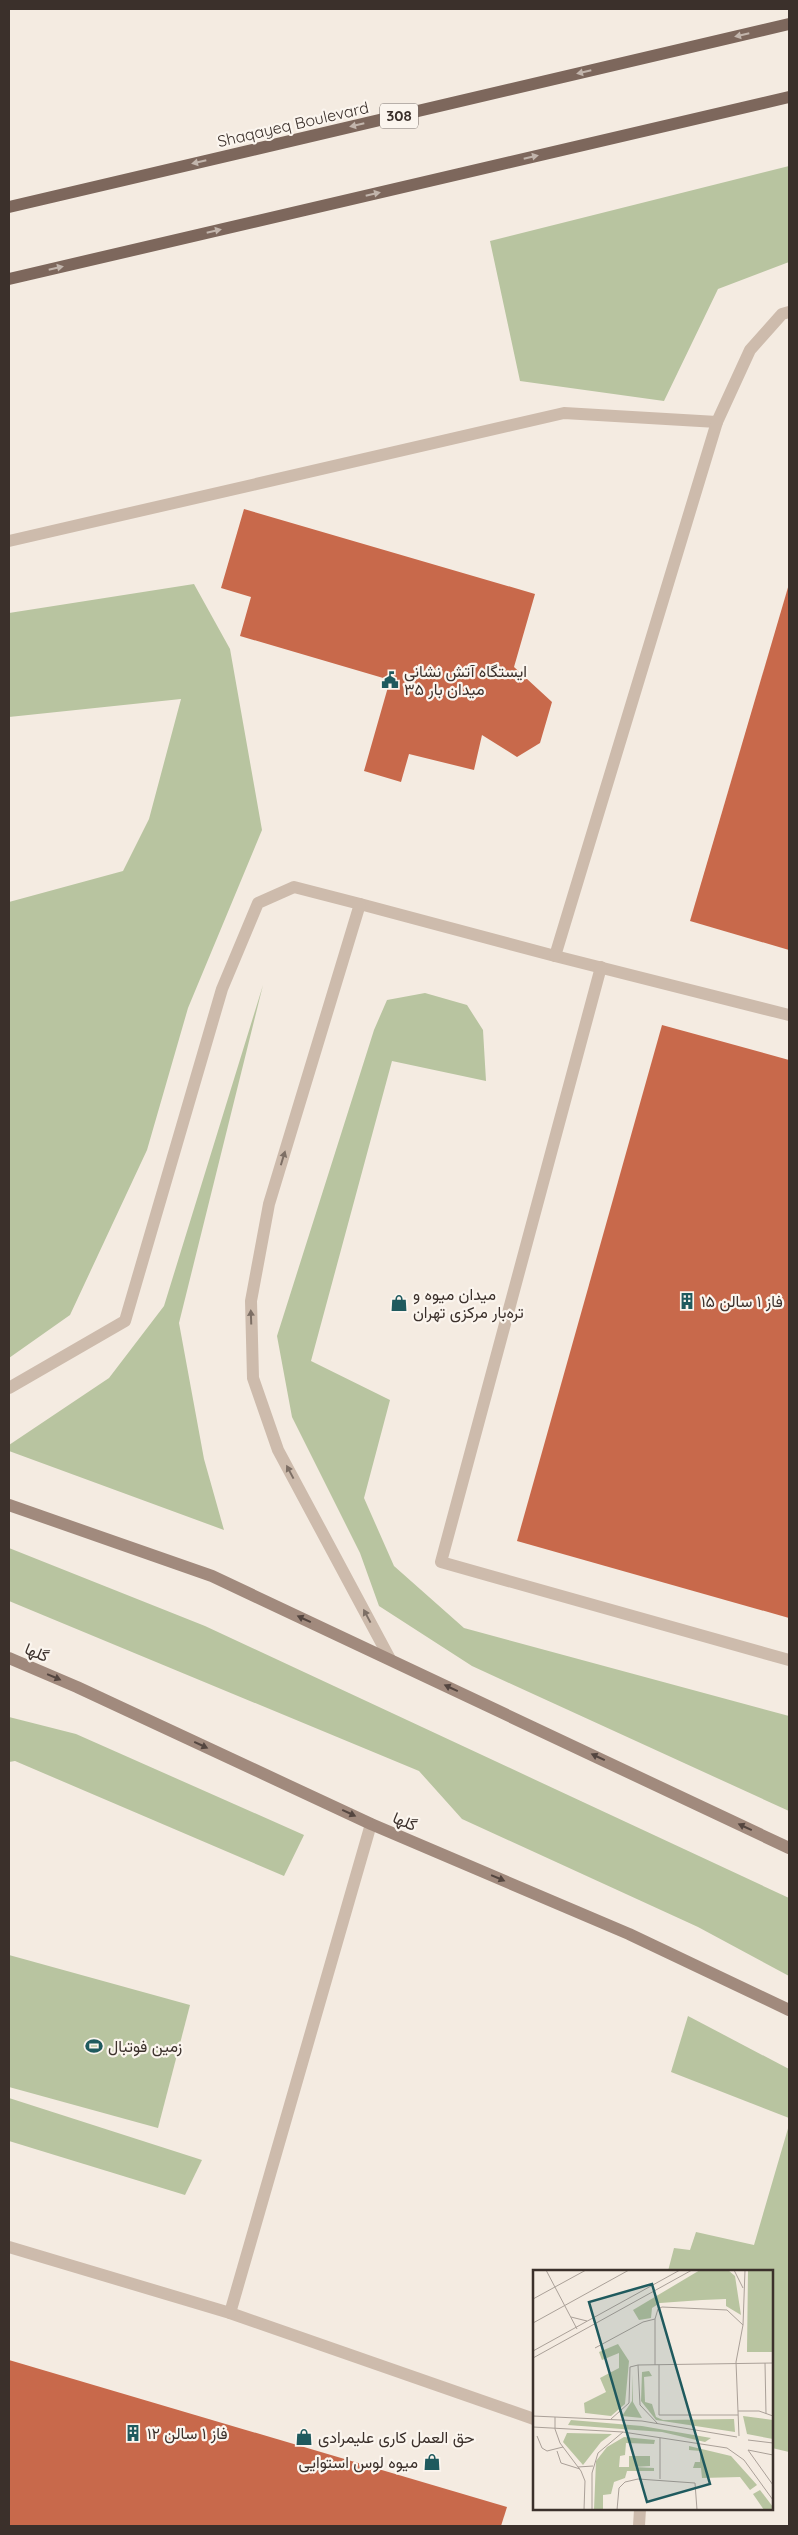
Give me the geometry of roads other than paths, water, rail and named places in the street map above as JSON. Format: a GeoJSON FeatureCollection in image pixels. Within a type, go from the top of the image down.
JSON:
{"type":"FeatureCollection","features":[{"type":"Feature","properties":{"kind":"main road","name":"Shaqayeq Boulevard"},"geometry":{"type":"LineString","coordinates":[[9,207],[789,24]]}},
{"type":"Feature","properties":{"kind":"main road"},"geometry":{"type":"LineString","coordinates":[[9,279],[789,97]]}},
{"type":"Feature","properties":{"kind":"street"},"geometry":{"type":"LineString","coordinates":[[9,1505],[212,1576],[789,1848]]}},
{"type":"Feature","properties":{"kind":"street","name":"گلها"},"geometry":{"type":"LineString","coordinates":[[9,1658],[77,1687],[371,1824],[629,1934],[789,2010]]}},
{"type":"Feature","properties":{"kind":"lane"},"geometry":{"type":"LineString","coordinates":[[555,956],[717,422],[750,350],[782,314],[789,312]]}},
{"type":"Feature","properties":{"kind":"lane"},"geometry":{"type":"LineString","coordinates":[[9,541],[564,413],[717,422]]}},
{"type":"Feature","properties":{"kind":"lane"},"geometry":{"type":"LineString","coordinates":[[9,1388],[125,1321],[222,990],[258,902],[294,887],[789,1015]]}},
{"type":"Feature","properties":{"kind":"lane"},"geometry":{"type":"LineString","coordinates":[[360,904],[269,1204],[251,1302],[253,1378],[278,1450],[390,1659]]}},
{"type":"Feature","properties":{"kind":"lane"},"geometry":{"type":"LineString","coordinates":[[601,967],[441,1562],[789,1660]]}},
{"type":"Feature","properties":{"kind":"lane"},"geometry":{"type":"LineString","coordinates":[[230,2313],[371,1824]]}},
{"type":"Feature","properties":{"kind":"lane"},"geometry":{"type":"LineString","coordinates":[[9,2247],[230,2313],[533,2419]]}},
{"type":"Feature","properties":{"kind":"lane"},"geometry":{"type":"LineString","coordinates":[[639,2526],[640,2510]]}},
{"type":"Feature","properties":{"kind":"place","name":"ایستگاه آتش نشانی ۳۵ میدان بار"},"geometry":{"type":"Point","coordinates":[390,680]}},
{"type":"Feature","properties":{"kind":"place","name":"فاز ۱ سالن ۱۵"},"geometry":{"type":"Point","coordinates":[687,1301]}},
{"type":"Feature","properties":{"kind":"place","name":"میدان میوه و تره‌بار مرکزی تهران"},"geometry":{"type":"Point","coordinates":[399,1303]}},
{"type":"Feature","properties":{"kind":"place","name":"زمین فوتبال"},"geometry":{"type":"Point","coordinates":[94,2046]}},
{"type":"Feature","properties":{"kind":"place","name":"فاز ۱ سالن ۱۲"},"geometry":{"type":"Point","coordinates":[133,2433]}},
{"type":"Feature","properties":{"kind":"place","name":"حق العمل کاری علیمرادی"},"geometry":{"type":"Point","coordinates":[304,2437]}},
{"type":"Feature","properties":{"kind":"place","name":"میوه لوس استوایی"},"geometry":{"type":"Point","coordinates":[432,2462]}}]}
